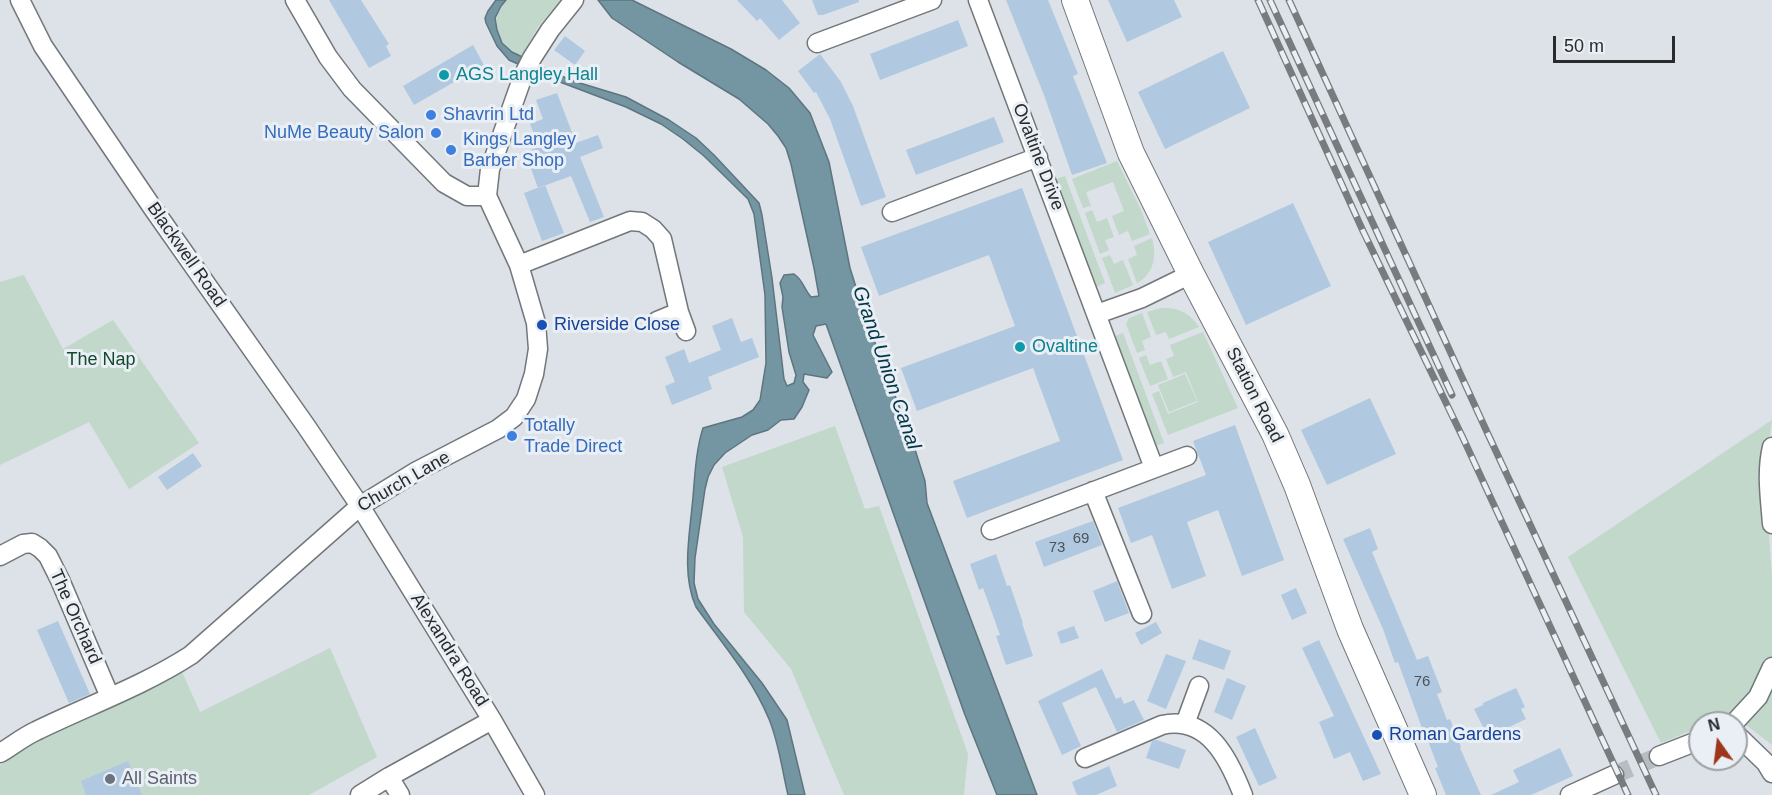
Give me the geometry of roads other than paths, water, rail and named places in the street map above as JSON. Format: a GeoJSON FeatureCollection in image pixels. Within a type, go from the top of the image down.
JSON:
{"type":"FeatureCollection","features":[{"type":"Feature","properties":{"kind":"street","name":"Blackwell Road"},"geometry":{"type":"LineString","coordinates":[[20,0],[50,56],[360,506]]}},
{"type":"Feature","properties":{"kind":"street"},"geometry":{"type":"LineString","coordinates":[[295,0],[328,57],[359,96],[444,183],[467,196],[487,196],[490,169],[524,76],[532,58],[550,30],[574,0]]}},
{"type":"Feature","properties":{"kind":"street"},"geometry":{"type":"LineString","coordinates":[[817,43],[932,0]]}},
{"type":"Feature","properties":{"kind":"street","name":"Ovaltine Drive"},"geometry":{"type":"LineString","coordinates":[[978,0],[1154,468]]}},
{"type":"Feature","properties":{"kind":"street","name":"Station Road"},"geometry":{"type":"LineString","coordinates":[[1074,0],[1131,153],[1269,423],[1293,475],[1318,536],[1350,629],[1423,795]]}},
{"type":"Feature","properties":{"kind":"street"},"geometry":{"type":"LineString","coordinates":[[892,212],[1038,158]]}},
{"type":"Feature","properties":{"kind":"street","name":"Church Lane"},"geometry":{"type":"LineString","coordinates":[[0,753],[33,732],[110,697],[191,655],[360,506],[417,471],[498,429],[514,417],[526,399],[534,374],[538,349],[536,322],[519,265],[487,196]]}},
{"type":"Feature","properties":{"kind":"street"},"geometry":{"type":"LineString","coordinates":[[519,265],[630,221],[642,222],[662,239],[686,331]]}},
{"type":"Feature","properties":{"kind":"street"},"geometry":{"type":"LineString","coordinates":[[1097,314],[1142,298],[1191,274]]}},
{"type":"Feature","properties":{"kind":"street"},"geometry":{"type":"LineString","coordinates":[[657,321],[680,312]]}},
{"type":"Feature","properties":{"kind":"street"},"geometry":{"type":"LineString","coordinates":[[1772,447],[1768,460],[1772,524]]}},
{"type":"Feature","properties":{"kind":"street"},"geometry":{"type":"LineString","coordinates":[[991,530],[1187,456]]}},
{"type":"Feature","properties":{"kind":"street"},"geometry":{"type":"LineString","coordinates":[[1093,491],[1142,614]]}},
{"type":"Feature","properties":{"kind":"street","name":"Alexandra Road"},"geometry":{"type":"LineString","coordinates":[[360,506],[492,720],[535,795]]}},
{"type":"Feature","properties":{"kind":"street","name":"The Orchard"},"geometry":{"type":"LineString","coordinates":[[0,556],[23,544],[32,543],[48,556],[110,697]]}},
{"type":"Feature","properties":{"kind":"street"},"geometry":{"type":"LineString","coordinates":[[1745,711],[1758,697],[1772,667]]}},
{"type":"Feature","properties":{"kind":"street"},"geometry":{"type":"LineString","coordinates":[[1185,724],[1199,686]]}},
{"type":"Feature","properties":{"kind":"street"},"geometry":{"type":"LineString","coordinates":[[360,795],[492,720]]}},
{"type":"Feature","properties":{"kind":"street"},"geometry":{"type":"LineString","coordinates":[[1085,758],[1162,725],[1174,722],[1185,724],[1213,740],[1230,764],[1243,795]]}},
{"type":"Feature","properties":{"kind":"street"},"geometry":{"type":"LineString","coordinates":[[1659,756],[1688,745]]}},
{"type":"Feature","properties":{"kind":"street"},"geometry":{"type":"LineString","coordinates":[[1748,746],[1766,763],[1772,773]]}},
{"type":"Feature","properties":{"kind":"street"},"geometry":{"type":"LineString","coordinates":[[1569,795],[1614,775]]}},
{"type":"Feature","properties":{"kind":"street"},"geometry":{"type":"LineString","coordinates":[[389,777],[400,795]]}},
{"type":"Feature","properties":{"kind":"water"},"geometry":{"type":"Polygon","coordinates":[[[496,0],[506,0],[495,18],[502,43],[512,52],[570,80],[626,97],[669,120],[696,138],[759,203],[772,278],[784,379],[787,386],[794,383],[796,375],[789,352],[780,283],[784,275],[794,274],[800,279],[811,297],[819,296],[786,148],[768,124],[739,99],[612,18],[598,0],[632,0],[731,49],[766,70],[789,88],[810,113],[829,162],[850,268],[866,319],[912,440],[925,481],[927,503],[1037,795],[997,795],[965,715],[826,324],[816,326],[813,335],[832,372],[827,378],[804,374],[803,382],[809,390],[794,419],[781,420],[768,430],[752,435],[725,453],[714,465],[705,489],[695,558],[694,583],[698,599],[714,624],[762,683],[787,720],[805,795],[788,795],[778,747],[769,719],[745,675],[696,607],[691,594],[688,567],[696,462],[703,428],[742,417],[753,410],[760,400],[766,363],[765,295],[754,214],[748,199],[704,156],[661,124],[626,107],[509,60],[497,46],[486,23],[485,18],[488,11],[496,0]]]}},
{"type":"Feature","properties":{"kind":"tunnel"},"geometry":{"type":"LineString","coordinates":[[1614,775],[1659,756]]}},
{"type":"Feature","properties":{"kind":"railway"},"geometry":{"type":"LineString","coordinates":[[1258,0],[1363,231],[1463,438],[1628,795]]}},
{"type":"Feature","properties":{"kind":"railway"},"geometry":{"type":"LineString","coordinates":[[1270,0],[1452,395]]}},
{"type":"Feature","properties":{"kind":"railway"},"geometry":{"type":"LineString","coordinates":[[1289,0],[1656,795]]}},
{"type":"Feature","properties":{"kind":"place","name":"AGS Langley Hall"},"geometry":{"type":"Point","coordinates":[444,75]}},
{"type":"Feature","properties":{"kind":"place","name":"Shavrin Ltd"},"geometry":{"type":"Point","coordinates":[431,115]}},
{"type":"Feature","properties":{"kind":"place","name":"NuMe Beauty Salon"},"geometry":{"type":"Point","coordinates":[436,133]}},
{"type":"Feature","properties":{"kind":"place","name":"Kings Langley Barber Shop"},"geometry":{"type":"Point","coordinates":[451,150]}},
{"type":"Feature","properties":{"kind":"place","name":"Riverside Close"},"geometry":{"type":"Point","coordinates":[542,325]}},
{"type":"Feature","properties":{"kind":"place","name":"Ovaltine"},"geometry":{"type":"Point","coordinates":[1020,347]}},
{"type":"Feature","properties":{"kind":"place","name":"Totally Trade Direct"},"geometry":{"type":"Point","coordinates":[512,436]}},
{"type":"Feature","properties":{"kind":"place","name":"Roman Gardens"},"geometry":{"type":"Point","coordinates":[1377,735]}},
{"type":"Feature","properties":{"kind":"place","name":"All Saints"},"geometry":{"type":"Point","coordinates":[110,779]}},
{"type":"Feature","properties":{"kind":"park label","name":"The Nap"},"geometry":{"type":"Point","coordinates":[101,360]}},
{"type":"Feature","properties":{"kind":"water label","name":"Grand Union Canal"},"geometry":{"type":"Point","coordinates":[886,368]}}]}
